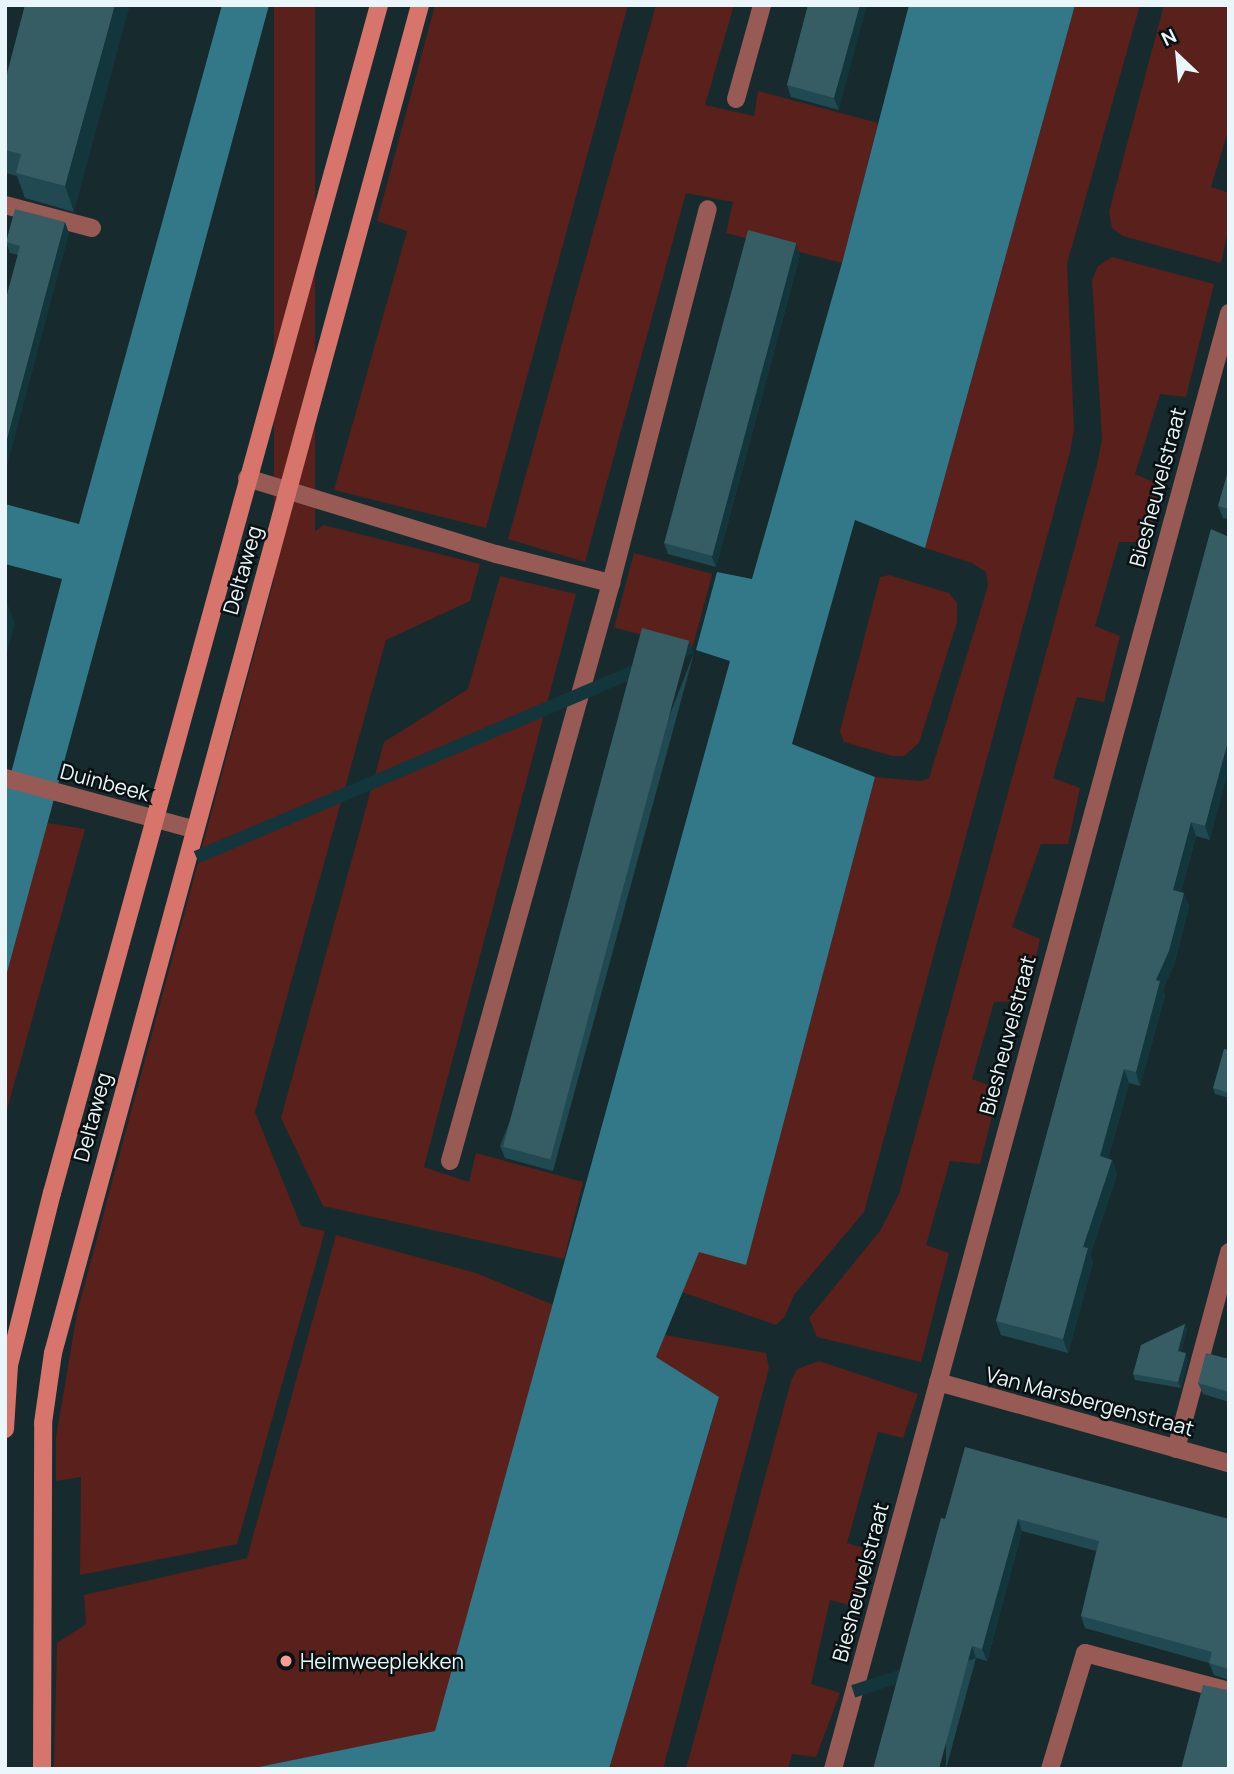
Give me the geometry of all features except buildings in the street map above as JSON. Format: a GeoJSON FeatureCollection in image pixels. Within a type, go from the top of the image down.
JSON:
{"type":"FeatureCollection","features":[{"type":"Feature","properties":{"kind":"street","name":"Deltaweg"},"geometry":{"type":"LineString","coordinates":[[5,1429],[12,1352],[154,819],[379,5]]}},
{"type":"Feature","properties":{"kind":"street","name":"Deltaweg"},"geometry":{"type":"LineString","coordinates":[[42,1769],[43,1423],[53,1353],[193,829],[288,491],[419,5]]}},
{"type":"Feature","properties":{"kind":"street"},"geometry":{"type":"LineString","coordinates":[[736,99],[762,5]]}},
{"type":"Feature","properties":{"kind":"street"},"geometry":{"type":"LineString","coordinates":[[5,205],[92,228]]}},
{"type":"Feature","properties":{"kind":"street"},"geometry":{"type":"LineString","coordinates":[[450,1161],[611,583],[708,209]]}},
{"type":"Feature","properties":{"kind":"street","name":"Biesheuvelstraat"},"geometry":{"type":"LineString","coordinates":[[833,1769],[1229,313]]}},
{"type":"Feature","properties":{"kind":"street"},"geometry":{"type":"LineString","coordinates":[[247,478],[496,554],[611,583]]}},
{"type":"Feature","properties":{"kind":"street","name":"Duinbeek"},"geometry":{"type":"LineString","coordinates":[[5,778],[193,829]]}},
{"type":"Feature","properties":{"kind":"street"},"geometry":{"type":"LineString","coordinates":[[1176,1448],[1229,1252]]}},
{"type":"Feature","properties":{"kind":"street","name":"Van Marsbergenstraat"},"geometry":{"type":"LineString","coordinates":[[938,1382],[1229,1463]]}},
{"type":"Feature","properties":{"kind":"street"},"geometry":{"type":"LineString","coordinates":[[1050,1769],[1085,1653],[1229,1691]]}},
{"type":"Feature","properties":{"kind":"shaded area"},"geometry":{"type":"Polygon","coordinates":[[[274,5],[315,5],[315,800],[274,800],[274,5]]]}},
{"type":"Feature","properties":{"kind":"shaded area"},"geometry":{"type":"Polygon","coordinates":[[[435,5],[628,5],[486,528],[334,490],[407,231],[377,221],[435,5]]]}},
{"type":"Feature","properties":{"kind":"shaded area"},"geometry":{"type":"Polygon","coordinates":[[[656,5],[734,5],[705,105],[754,116],[758,91],[878,123],[842,263],[726,233],[733,202],[686,193],[585,562],[508,539],[656,5]]]}},
{"type":"Feature","properties":{"kind":"shaded area"},"geometry":{"type":"Polygon","coordinates":[[[1075,5],[1140,5],[1067,264],[1074,430],[1069,456],[864,1212],[794,1295],[785,1316],[776,1325],[682,1292],[699,1251],[746,1264],[875,777],[921,781],[929,778],[988,586],[986,572],[972,563],[925,548],[1075,5]]]}},
{"type":"Feature","properties":{"kind":"shaded area"},"geometry":{"type":"Polygon","coordinates":[[[1164,5],[1229,5],[1229,128],[1211,187],[1229,193],[1229,226],[1221,263],[1123,236],[1112,228],[1109,212],[1164,5]]]}},
{"type":"Feature","properties":{"kind":"shaded area"},"geometry":{"type":"Polygon","coordinates":[[[1112,257],[1214,284],[1186,397],[1160,394],[1135,474],[1160,485],[1149,542],[1119,542],[1095,626],[1120,636],[1104,702],[1077,697],[1053,778],[1080,788],[1068,844],[1041,844],[1012,927],[1040,939],[1027,1001],[994,1002],[972,1079],[999,1089],[980,1164],[950,1161],[926,1245],[949,1253],[921,1362],[817,1337],[809,1318],[880,1231],[899,1194],[1097,465],[1102,439],[1092,280],[1098,266],[1112,257]]]}},
{"type":"Feature","properties":{"kind":"shaded area"},"geometry":{"type":"Polygon","coordinates":[[[323,525],[480,564],[470,601],[386,640],[255,1112],[301,1226],[325,1231],[237,1544],[80,1575],[81,1477],[56,1481],[56,1437],[77,1313],[279,561],[323,525]]]}},
{"type":"Feature","properties":{"kind":"shaded area"},"geometry":{"type":"Polygon","coordinates":[[[634,553],[712,574],[692,648],[614,627],[634,553]]]}},
{"type":"Feature","properties":{"kind":"shaded area"},"geometry":{"type":"Polygon","coordinates":[[[889,575],[949,593],[957,603],[957,622],[919,743],[904,756],[892,756],[844,742],[840,731],[880,577],[889,575]]]}},
{"type":"Feature","properties":{"kind":"shaded area"},"geometry":{"type":"Polygon","coordinates":[[[500,576],[576,594],[424,1167],[469,1182],[476,1153],[583,1182],[564,1259],[323,1206],[281,1118],[384,742],[468,689],[500,576]]]}},
{"type":"Feature","properties":{"kind":"shaded area"},"geometry":{"type":"Polygon","coordinates":[[[47,823],[85,829],[5,1117],[5,980],[47,823]]]}},
{"type":"Feature","properties":{"kind":"shaded area"},"geometry":{"type":"Polygon","coordinates":[[[336,1235],[476,1273],[556,1306],[435,1732],[249,1769],[54,1769],[57,1643],[86,1624],[84,1595],[247,1558],[336,1235]]]}},
{"type":"Feature","properties":{"kind":"shaded area"},"geometry":{"type":"Polygon","coordinates":[[[665,1335],[766,1353],[769,1368],[663,1769],[609,1769],[719,1398],[656,1357],[665,1335]]]}},
{"type":"Feature","properties":{"kind":"shaded area"},"geometry":{"type":"Polygon","coordinates":[[[819,1361],[918,1394],[903,1438],[878,1432],[847,1543],[875,1552],[856,1607],[830,1600],[811,1684],[840,1693],[816,1757],[792,1754],[788,1769],[686,1769],[791,1381],[797,1369],[819,1361]]]}},
{"type":"Feature","properties":{"kind":"water"},"geometry":{"type":"Polygon","coordinates":[[[222,5],[269,5],[5,980],[5,796],[62,579],[5,564],[5,504],[79,524],[222,5]]]}},
{"type":"Feature","properties":{"kind":"water"},"geometry":{"type":"Polygon","coordinates":[[[909,5],[1075,5],[925,548],[855,520],[792,744],[875,777],[746,1265],[699,1252],[656,1357],[719,1397],[609,1769],[249,1769],[435,1731],[730,661],[696,650],[717,572],[752,579],[842,263],[909,5]]]}},
{"type":"Feature","properties":{"kind":"place","name":"Heimweeplekken"},"geometry":{"type":"Point","coordinates":[286,1661]}}]}
